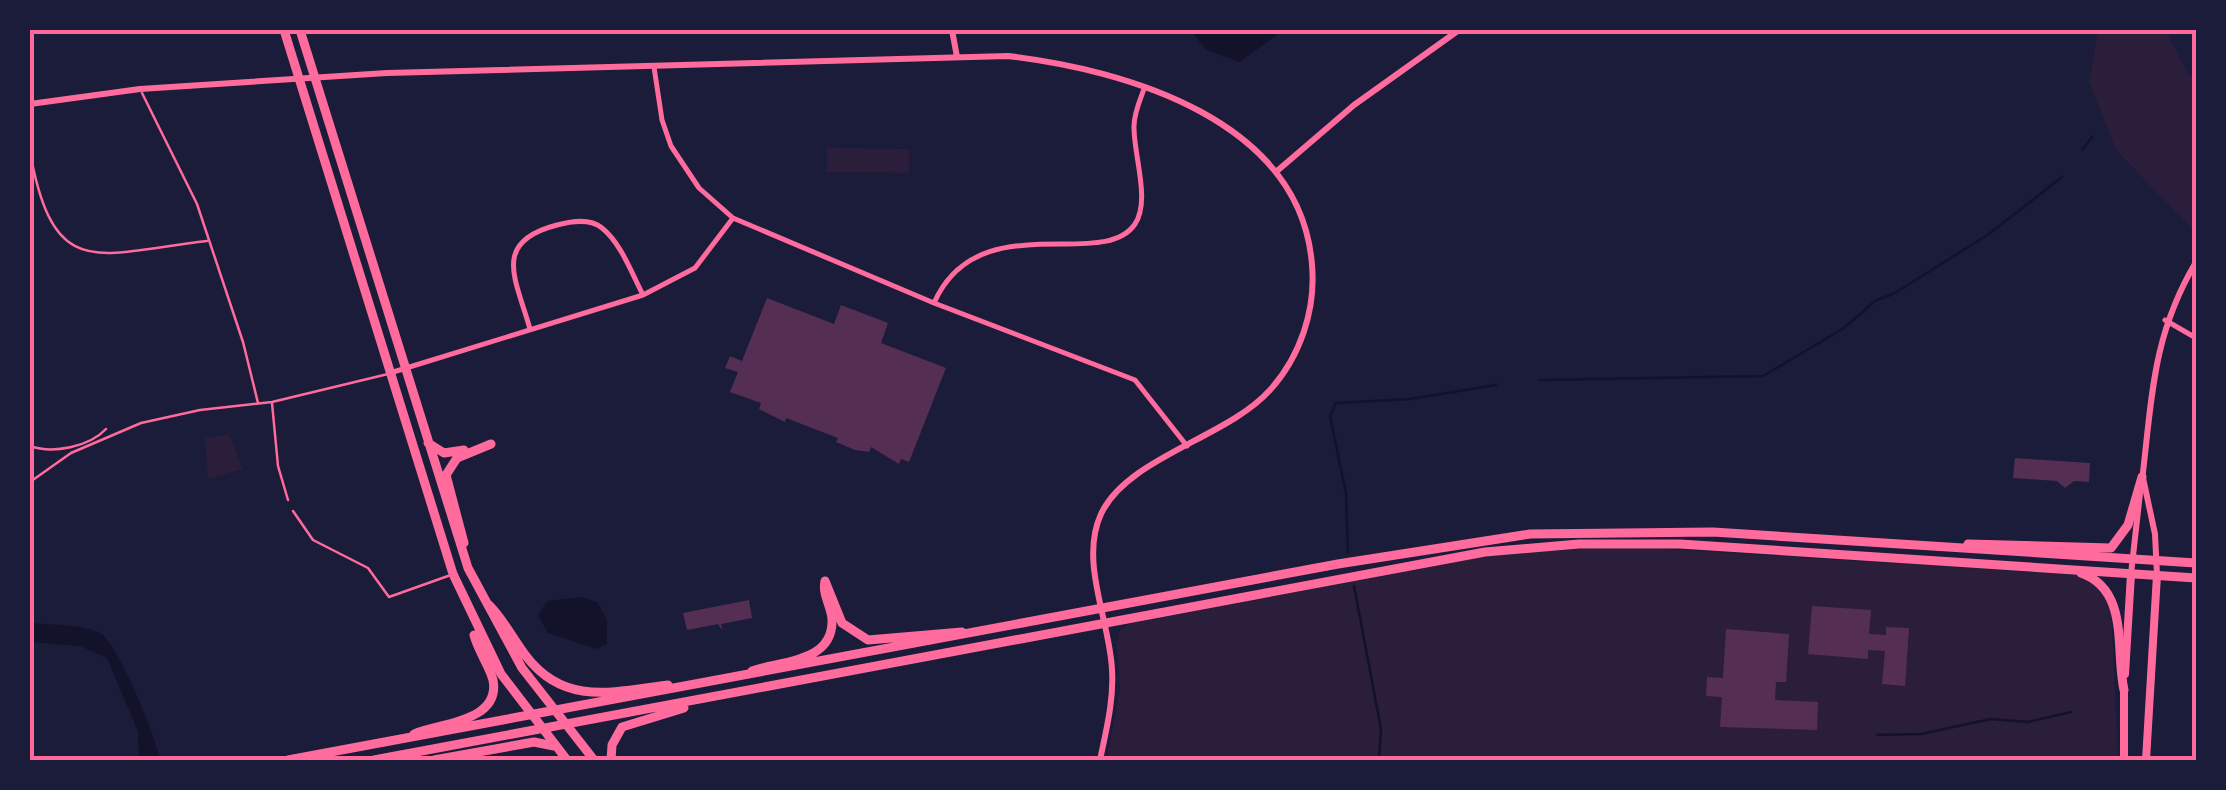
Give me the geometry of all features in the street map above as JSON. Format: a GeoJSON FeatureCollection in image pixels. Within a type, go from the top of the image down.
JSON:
{"type":"FeatureCollection","features":[{"type":"Feature","properties":{"kind":"highway"},"geometry":{"type":"LineString","coordinates":[[284,30],[453,574],[492,680],[490,700],[475,716],[395,742]]}},
{"type":"Feature","properties":{"kind":"highway"},"geometry":{"type":"LineString","coordinates":[[300,30],[468,568],[522,668],[594,760]]}},
{"type":"Feature","properties":{"kind":"highway"},"geometry":{"type":"LineString","coordinates":[[427,442],[444,453],[491,444],[457,458],[446,475],[468,568]]}},
{"type":"Feature","properties":{"kind":"highway"},"geometry":{"type":"LineString","coordinates":[[1948,547],[1981,542],[2111,548],[2128,525],[2142,476]]}},
{"type":"Feature","properties":{"kind":"highway"},"geometry":{"type":"LineString","coordinates":[[288,760],[1463,541],[1562,531],[1696,531],[2196,563]]}},
{"type":"Feature","properties":{"kind":"highway"},"geometry":{"type":"LineString","coordinates":[[374,760],[1441,559],[1579,544],[1680,544],[2196,578]]}},
{"type":"Feature","properties":{"kind":"highway"},"geometry":{"type":"LineString","coordinates":[[2074,570],[2090,576],[2116,612],[2124,690]]}},
{"type":"Feature","properties":{"kind":"highway"},"geometry":{"type":"LineString","coordinates":[[483,600],[501,618],[534,666],[562,688],[588,694],[718,682],[815,654],[832,624],[823,590],[825,581],[842,623],[868,640],[995,630]]}},
{"type":"Feature","properties":{"kind":"highway"},"geometry":{"type":"LineString","coordinates":[[468,614],[501,674],[567,760]]}},
{"type":"Feature","properties":{"kind":"highway"},"geometry":{"type":"LineString","coordinates":[[611,760],[616,735],[631,720],[672,712],[706,699]]}},
{"type":"Feature","properties":{"kind":"highway"},"geometry":{"type":"LineString","coordinates":[[434,760],[534,742],[555,746]]}},
{"type":"Feature","properties":{"kind":"main road"},"geometry":{"type":"LineString","coordinates":[[2124,760],[2131,574]]}},
{"type":"Feature","properties":{"kind":"main road"},"geometry":{"type":"LineString","coordinates":[[2146,760],[2157,575]]}},
{"type":"Feature","properties":{"kind":"street"},"geometry":{"type":"LineString","coordinates":[[952,30],[957,57]]}},
{"type":"Feature","properties":{"kind":"street"},"geometry":{"type":"LineString","coordinates":[[1277,170],[1354,105],[1459,30]]}},
{"type":"Feature","properties":{"kind":"street"},"geometry":{"type":"LineString","coordinates":[[30,104],[140,88],[387,73],[957,57],[1060,62],[1144,89],[1240,136],[1277,170],[1302,215],[1311,253],[1312,293],[1302,337],[1289,364],[1256,405],[1130,480],[1104,509],[1094,553],[1112,682],[1100,760]]}},
{"type":"Feature","properties":{"kind":"street"},"geometry":{"type":"LineString","coordinates":[[654,66],[662,120],[671,146],[699,188],[733,218],[934,303],[1134,380],[1187,446]]}},
{"type":"Feature","properties":{"kind":"street"},"geometry":{"type":"LineString","coordinates":[[934,303],[953,272],[983,252],[1123,236],[1134,226],[1141,212],[1134,126],[1144,89]]}},
{"type":"Feature","properties":{"kind":"street"},"geometry":{"type":"LineString","coordinates":[[390,373],[643,295],[694,268],[733,218]]}},
{"type":"Feature","properties":{"kind":"street"},"geometry":{"type":"LineString","coordinates":[[530,329],[513,269],[514,250],[526,236],[560,224],[587,221],[600,226],[612,239],[643,295]]}},
{"type":"Feature","properties":{"kind":"street"},"geometry":{"type":"LineString","coordinates":[[2131,574],[2154,363],[2165,320],[2196,262]]}},
{"type":"Feature","properties":{"kind":"street"},"geometry":{"type":"LineString","coordinates":[[2165,320],[2196,338]]}},
{"type":"Feature","properties":{"kind":"street"},"geometry":{"type":"LineString","coordinates":[[2142,476],[2157,575]]}},
{"type":"Feature","properties":{"kind":"lane"},"geometry":{"type":"LineString","coordinates":[[140,88],[210,240],[258,404]]}},
{"type":"Feature","properties":{"kind":"lane"},"geometry":{"type":"LineString","coordinates":[[30,152],[48,222],[79,249],[111,252],[210,240]]}},
{"type":"Feature","properties":{"kind":"lane"},"geometry":{"type":"LineString","coordinates":[[30,482],[71,453],[142,423],[200,410],[272,402],[390,373]]}},
{"type":"Feature","properties":{"kind":"lane"},"geometry":{"type":"LineString","coordinates":[[272,402],[278,466],[288,500]]}},
{"type":"Feature","properties":{"kind":"lane"},"geometry":{"type":"LineString","coordinates":[[30,446],[44,451],[76,445],[106,428]]}},
{"type":"Feature","properties":{"kind":"lane"},"geometry":{"type":"LineString","coordinates":[[294,512],[313,540],[368,568],[389,597],[468,568]]}},
{"type":"Feature","properties":{"kind":"shaded area"},"geometry":{"type":"Polygon","coordinates":[[[1190,30],[1283,30],[1240,62],[1206,50],[1190,30]]]}},
{"type":"Feature","properties":{"kind":"shaded area"},"geometry":{"type":"Polygon","coordinates":[[[2098,30],[2166,30],[2188,75],[2196,79],[2196,233],[2116,150],[2089,82],[2098,30]]]}},
{"type":"Feature","properties":{"kind":"shaded area"},"geometry":{"type":"Polygon","coordinates":[[[827,148],[909,149],[909,173],[827,172],[827,148]]]}},
{"type":"Feature","properties":{"kind":"shaded area"},"geometry":{"type":"Polygon","coordinates":[[[229,434],[243,469],[208,479],[205,438],[229,434]]]}},
{"type":"Feature","properties":{"kind":"shaded area"},"geometry":{"type":"Polygon","coordinates":[[[1578,549],[1667,549],[2077,575],[2092,581],[2111,606],[2118,760],[1107,760],[1120,689],[1117,643],[1119,632],[1128,624],[1489,556],[1578,549]]]}},
{"type":"Feature","properties":{"kind":"shaded area"},"geometry":{"type":"Polygon","coordinates":[[[581,597],[597,602],[607,620],[607,644],[597,649],[548,633],[538,615],[547,601],[581,597]]]}},
{"type":"Feature","properties":{"kind":"shaded area"},"geometry":{"type":"Polygon","coordinates":[[[30,623],[84,628],[107,640],[135,692],[160,760],[139,760],[138,731],[107,658],[80,646],[30,642],[30,623]]]}},
{"type":"Feature","properties":{"kind":"building"},"geometry":{"type":"Polygon","coordinates":[[[767,298],[834,324],[841,305],[888,323],[881,343],[946,368],[909,462],[901,459],[899,464],[871,447],[869,452],[855,450],[836,442],[838,438],[786,418],[785,422],[759,409],[761,403],[730,392],[738,372],[725,368],[730,356],[742,361],[767,298]]]}},
{"type":"Feature","properties":{"kind":"building"},"geometry":{"type":"Polygon","coordinates":[[[2015,458],[2090,463],[2089,482],[2074,481],[2065,488],[2057,481],[2013,478],[2015,458]]]}},
{"type":"Feature","properties":{"kind":"building"},"geometry":{"type":"Polygon","coordinates":[[[749,600],[752,618],[721,624],[723,631],[718,624],[687,630],[683,613],[749,600]]]}},
{"type":"Feature","properties":{"kind":"building"},"geometry":{"type":"Polygon","coordinates":[[[1812,606],[1871,610],[1869,634],[1886,635],[1886,627],[1909,628],[1905,686],[1882,684],[1885,651],[1868,650],[1868,659],[1808,654],[1812,606]]]}},
{"type":"Feature","properties":{"kind":"building"},"geometry":{"type":"Polygon","coordinates":[[[1726,629],[1789,634],[1786,682],[1776,682],[1775,700],[1818,702],[1817,730],[1720,727],[1722,697],[1706,696],[1707,677],[1723,678],[1726,629]]]}},
{"type":"Feature","properties":{"kind":"waterway"},"geometry":{"type":"LineString","coordinates":[[2082,150],[2092,137]]}},
{"type":"Feature","properties":{"kind":"waterway"},"geometry":{"type":"LineString","coordinates":[[1540,380],[1763,376],[1844,328],[1875,301],[1895,293],[1989,234],[2062,177]]}},
{"type":"Feature","properties":{"kind":"waterway"},"geometry":{"type":"LineString","coordinates":[[1348,553],[1346,493],[1330,416],[1336,403],[1410,399],[1496,385]]}},
{"type":"Feature","properties":{"kind":"waterway"},"geometry":{"type":"LineString","coordinates":[[1354,586],[1381,729],[1379,760]]}},
{"type":"Feature","properties":{"kind":"waterway"},"geometry":{"type":"LineString","coordinates":[[1877,735],[1921,734],[1991,719],[2028,722],[2071,712]]}},
{"type":"Feature","properties":{"kind":"waterway"},"geometry":{"type":"LineString","coordinates":[[1707,760],[1718,757]]}}]}
